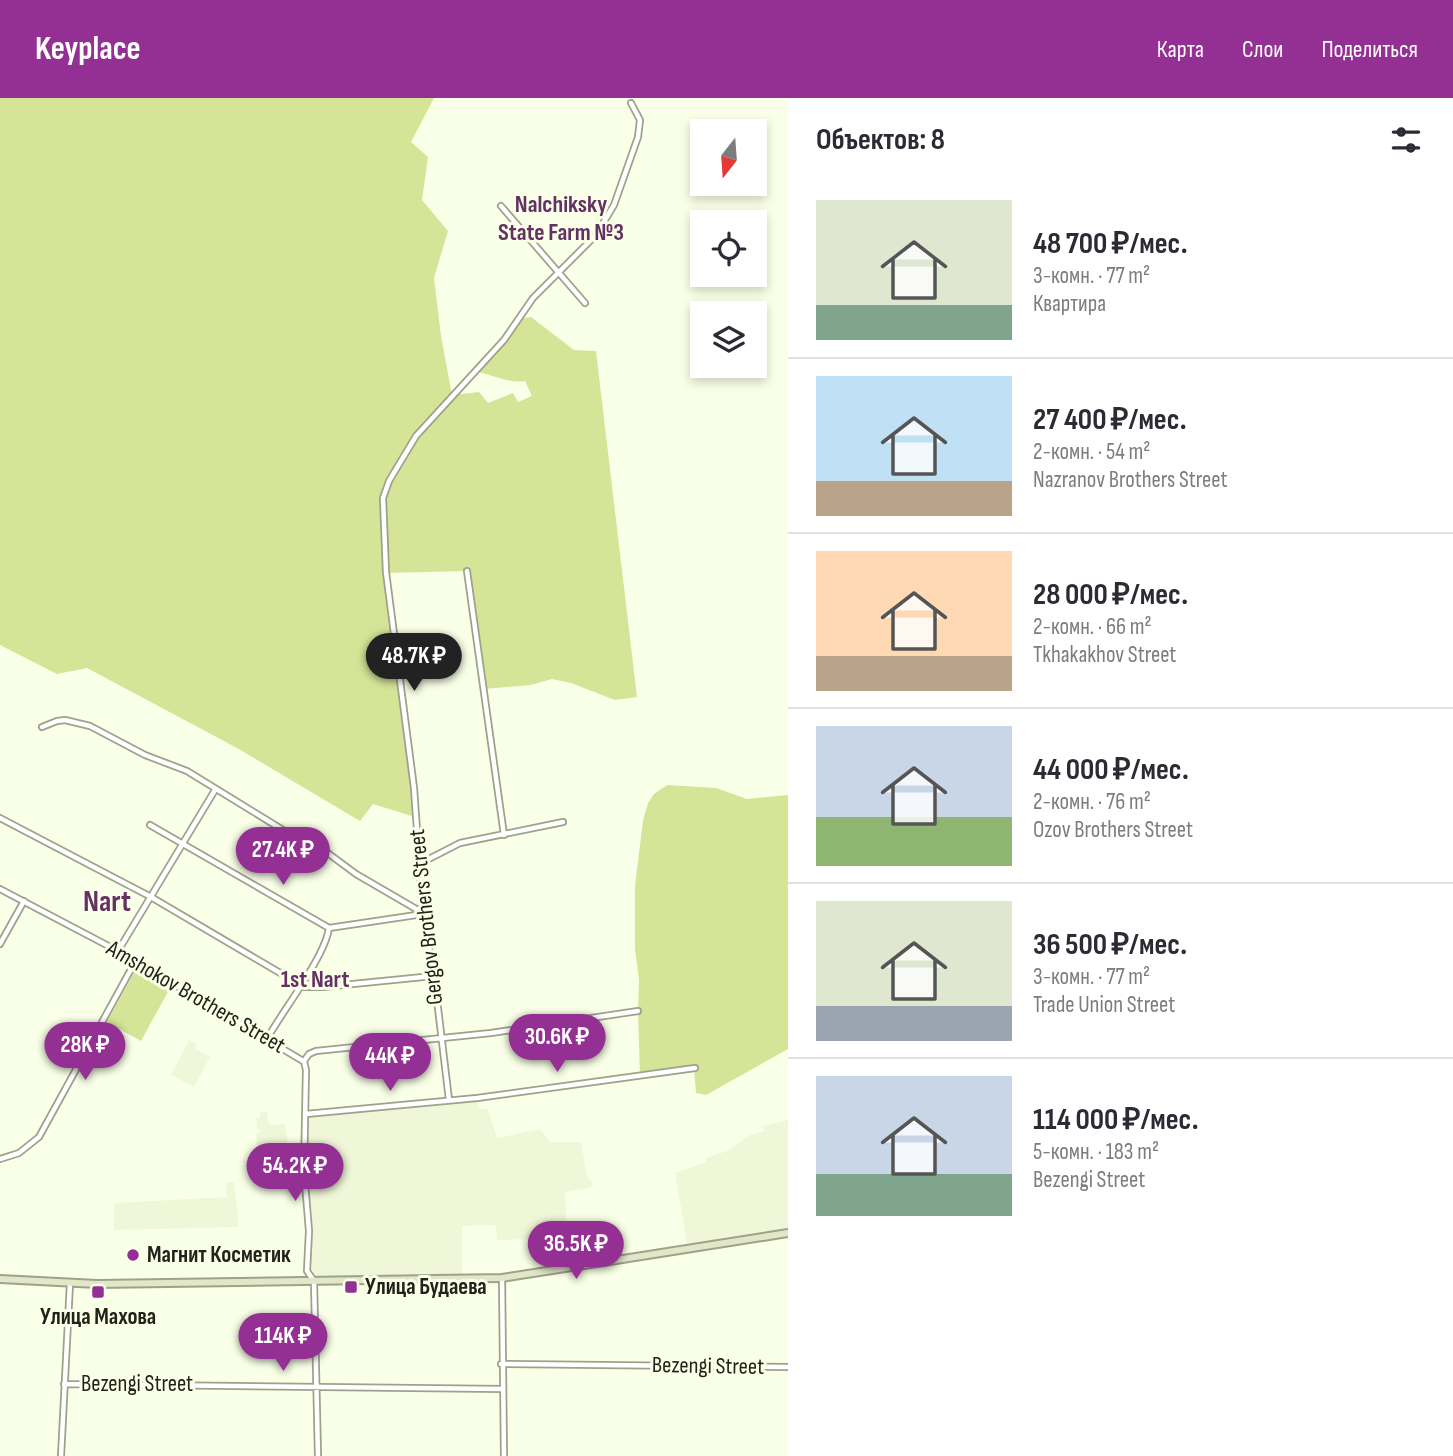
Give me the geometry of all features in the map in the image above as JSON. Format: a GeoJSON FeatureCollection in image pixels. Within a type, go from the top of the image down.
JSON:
{"type":"FeatureCollection","features":[{"type":"Feature","properties":{"kind":"street","name":"Gergov Brothers Street"},"geometry":{"type":"LineString","coordinates":[[449,1100],[424,914],[414,788],[386,572],[383,498],[388,481],[416,436],[504,340],[533,298],[587,246],[614,205],[640,127],[640,120],[631,103]]}},
{"type":"Feature","properties":{"kind":"street"},"geometry":{"type":"LineString","coordinates":[[502,206],[585,303]]}},
{"type":"Feature","properties":{"kind":"street"},"geometry":{"type":"LineString","coordinates":[[467,571],[504,835]]}},
{"type":"Feature","properties":{"kind":"street"},"geometry":{"type":"LineString","coordinates":[[42,727],[57,720],[90,726],[145,755],[187,771],[296,838],[325,851],[356,874],[424,914]]}},
{"type":"Feature","properties":{"kind":"street"},"geometry":{"type":"LineString","coordinates":[[118,951],[215,790]]}},
{"type":"Feature","properties":{"kind":"street"},"geometry":{"type":"LineString","coordinates":[[0,818],[150,897],[300,985],[323,988],[433,976]]}},
{"type":"Feature","properties":{"kind":"street"},"geometry":{"type":"LineString","coordinates":[[421,863],[460,843],[563,822]]}},
{"type":"Feature","properties":{"kind":"street"},"geometry":{"type":"LineString","coordinates":[[149,825],[329,928],[424,914]]}},
{"type":"Feature","properties":{"kind":"street","name":"Amshokov Brothers Street"},"geometry":{"type":"LineString","coordinates":[[0,889],[118,951],[303,1061],[316,1051],[491,1033],[638,1011]]}},
{"type":"Feature","properties":{"kind":"street"},"geometry":{"type":"LineString","coordinates":[[0,944],[23,901]]}},
{"type":"Feature","properties":{"kind":"street"},"geometry":{"type":"LineString","coordinates":[[267,1039],[324,943],[329,928]]}},
{"type":"Feature","properties":{"kind":"street"},"geometry":{"type":"LineString","coordinates":[[0,1159],[19,1153],[39,1138],[135,962]]}},
{"type":"Feature","properties":{"kind":"street"},"geometry":{"type":"LineString","coordinates":[[303,1061],[306,1070],[304,1171],[309,1231],[307,1270],[314,1281],[318,1456]]}},
{"type":"Feature","properties":{"kind":"street"},"geometry":{"type":"LineString","coordinates":[[306,1114],[449,1100],[695,1068]]}},
{"type":"Feature","properties":{"kind":"street"},"geometry":{"type":"LineString","coordinates":[[0,1279],[70,1283],[502,1278],[788,1233]]}},
{"type":"Feature","properties":{"kind":"street"},"geometry":{"type":"LineString","coordinates":[[502,1278],[504,1456]]}},
{"type":"Feature","properties":{"kind":"street"},"geometry":{"type":"LineString","coordinates":[[61,1456],[70,1283]]}},
{"type":"Feature","properties":{"kind":"street","name":"Bezengi Street"},"geometry":{"type":"LineString","coordinates":[[501,1364],[788,1367]]}},
{"type":"Feature","properties":{"kind":"street","name":"Bezengi Street"},"geometry":{"type":"LineString","coordinates":[[64,1384],[503,1388]]}},
{"type":"Feature","properties":{"kind":"shaded area"},"geometry":{"type":"Polygon","coordinates":[[[189,1040],[197,1044],[195,1049],[210,1057],[194,1087],[171,1075],[189,1040]]]}},
{"type":"Feature","properties":{"kind":"shaded area"},"geometry":{"type":"Polygon","coordinates":[[[477,1098],[480,1109],[488,1109],[497,1138],[540,1129],[550,1142],[581,1142],[587,1175],[594,1185],[565,1192],[567,1238],[497,1240],[496,1225],[462,1226],[462,1279],[314,1281],[307,1271],[309,1231],[305,1184],[306,1114],[477,1098]]]}},
{"type":"Feature","properties":{"kind":"shaded area"},"geometry":{"type":"Polygon","coordinates":[[[260,1112],[267,1112],[269,1125],[285,1124],[288,1167],[261,1170],[258,1166],[257,1152],[261,1151],[261,1148],[257,1147],[256,1134],[261,1130],[257,1129],[256,1118],[260,1117],[260,1112]]]}},
{"type":"Feature","properties":{"kind":"shaded area"},"geometry":{"type":"Polygon","coordinates":[[[788,1120],[788,1233],[688,1249],[675,1173],[707,1162],[706,1158],[727,1151],[750,1135],[764,1131],[762,1126],[788,1120]]]}},
{"type":"Feature","properties":{"kind":"shaded area"},"geometry":{"type":"Polygon","coordinates":[[[234,1182],[239,1227],[114,1230],[114,1203],[227,1197],[226,1183],[234,1182]]]}},
{"type":"Feature","properties":{"kind":"green space"},"geometry":{"type":"Polygon","coordinates":[[[0,98],[434,98],[411,142],[428,157],[422,200],[448,231],[434,278],[452,395],[479,392],[488,403],[513,393],[518,402],[532,396],[525,381],[508,380],[478,372],[500,349],[523,318],[531,317],[574,350],[596,351],[637,697],[615,700],[571,683],[552,679],[531,685],[484,689],[467,571],[386,573],[414,788],[415,817],[373,804],[360,821],[237,748],[87,668],[57,674],[0,645],[0,98]]]}},
{"type":"Feature","properties":{"kind":"green space"},"geometry":{"type":"Polygon","coordinates":[[[667,785],[716,788],[747,799],[788,795],[788,1049],[706,1095],[696,1093],[694,1068],[640,1076],[635,886],[643,821],[648,803],[654,794],[667,785]]]}},
{"type":"Feature","properties":{"kind":"green space"},"geometry":{"type":"Polygon","coordinates":[[[135,971],[169,990],[141,1041],[107,1022],[135,971]]]}},
{"type":"Feature","properties":{"kind":"place","name":"Магнит Косметик"},"geometry":{"type":"Point","coordinates":[133,1255]}},
{"type":"Feature","properties":{"kind":"place","name":"Улица Будаева"},"geometry":{"type":"Point","coordinates":[351,1287]}},
{"type":"Feature","properties":{"kind":"place","name":"Улица Махова"},"geometry":{"type":"Point","coordinates":[98,1292]}},
{"type":"Feature","properties":{"kind":"district","name":"Nalchiksky State Farm №3"},"geometry":{"type":"Point","coordinates":[561,218]}},
{"type":"Feature","properties":{"kind":"district","name":"Nart"},"geometry":{"type":"Point","coordinates":[107,902]}},
{"type":"Feature","properties":{"kind":"district","name":"1st Nart"},"geometry":{"type":"Point","coordinates":[315,979]}}]}
